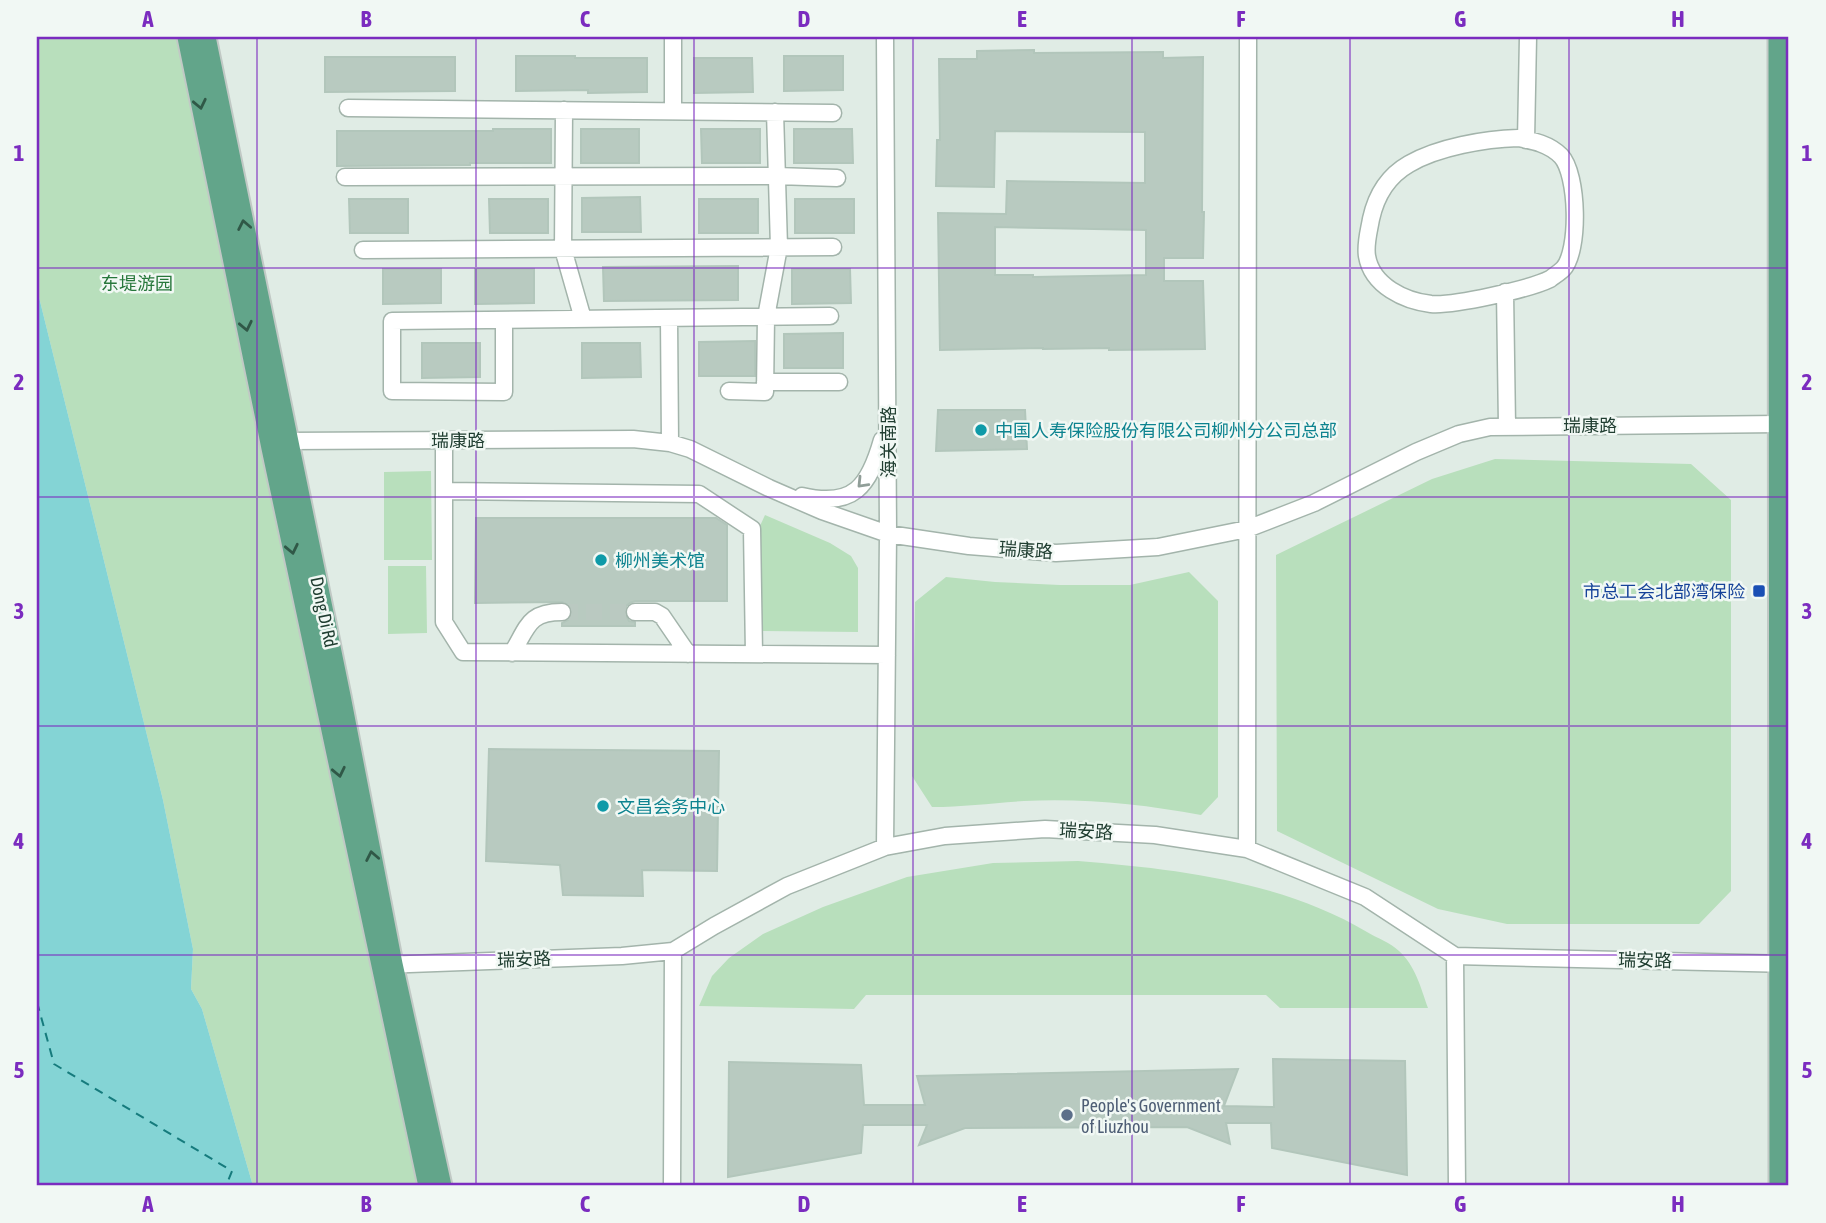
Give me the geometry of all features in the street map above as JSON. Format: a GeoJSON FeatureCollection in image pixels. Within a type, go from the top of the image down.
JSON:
{"type":"FeatureCollection","features":[{"type":"Feature","properties":{"kind":"main road"},"geometry":{"type":"LineString","coordinates":[[187,37],[280,444],[387,964],[428,1186]]}},
{"type":"Feature","properties":{"kind":"main road"},"geometry":{"type":"LineString","coordinates":[[206,37],[280,444]]}},
{"type":"Feature","properties":{"kind":"main road"},"geometry":{"type":"LineString","coordinates":[[1778,37],[1784,963],[1779,1186]]}},
{"type":"Feature","properties":{"kind":"main road"},"geometry":{"type":"LineString","coordinates":[[387,964],[442,1186]]}},
{"type":"Feature","properties":{"kind":"street"},"geometry":{"type":"LineString","coordinates":[[673,37],[674,111]]}},
{"type":"Feature","properties":{"kind":"street","name":"海关南路"},"geometry":{"type":"LineString","coordinates":[[885,847],[888,534],[886,37]]}},
{"type":"Feature","properties":{"kind":"street"},"geometry":{"type":"LineString","coordinates":[[1247,849],[1248,37]]}},
{"type":"Feature","properties":{"kind":"street"},"geometry":{"type":"LineString","coordinates":[[1526,140],[1528,37]]}},
{"type":"Feature","properties":{"kind":"street"},"geometry":{"type":"LineString","coordinates":[[348,108],[833,113]]}},
{"type":"Feature","properties":{"kind":"street"},"geometry":{"type":"LineString","coordinates":[[564,110],[563,249],[583,319]]}},
{"type":"Feature","properties":{"kind":"street"},"geometry":{"type":"LineString","coordinates":[[729,391],[765,392],[766,317],[779,247],[775,112]]}},
{"type":"Feature","properties":{"kind":"street"},"geometry":{"type":"LineString","coordinates":[[1494,139],[1526,140],[1547,145],[1563,158],[1571,179],[1574,199],[1572,252],[1565,267],[1552,278],[1531,286],[1439,305],[1415,302],[1391,291],[1376,276],[1367,258],[1367,238],[1375,202],[1388,181],[1409,164],[1435,154],[1494,139]]}},
{"type":"Feature","properties":{"kind":"street"},"geometry":{"type":"LineString","coordinates":[[345,177],[837,178]]}},
{"type":"Feature","properties":{"kind":"street"},"geometry":{"type":"LineString","coordinates":[[363,250],[833,247]]}},
{"type":"Feature","properties":{"kind":"street"},"geometry":{"type":"LineString","coordinates":[[1505,292],[1507,426]]}},
{"type":"Feature","properties":{"kind":"street"},"geometry":{"type":"LineString","coordinates":[[504,320],[504,392],[392,391],[392,321],[830,316]]}},
{"type":"Feature","properties":{"kind":"street"},"geometry":{"type":"LineString","coordinates":[[669,318],[670,443]]}},
{"type":"Feature","properties":{"kind":"street"},"geometry":{"type":"LineString","coordinates":[[765,382],[839,382]]}},
{"type":"Feature","properties":{"kind":"street"},"geometry":{"type":"LineString","coordinates":[[769,488],[822,499],[834,499],[856,490],[866,482],[872,472],[888,421]]}},
{"type":"Feature","properties":{"kind":"street","name":"瑞康路"},"geometry":{"type":"LineString","coordinates":[[280,444],[633,439],[670,443],[690,449],[822,511],[888,534],[969,546],[1056,553],[1158,547],[1247,529],[1314,503],[1416,452],[1459,435],[1490,427],[1779,424]]}},
{"type":"Feature","properties":{"kind":"street"},"geometry":{"type":"LineString","coordinates":[[444,440],[444,622],[463,652],[887,655]]}},
{"type":"Feature","properties":{"kind":"street"},"geometry":{"type":"LineString","coordinates":[[444,491],[699,494],[752,529],[754,654]]}},
{"type":"Feature","properties":{"kind":"street"},"geometry":{"type":"LineString","coordinates":[[512,653],[533,619],[548,612],[562,612]]}},
{"type":"Feature","properties":{"kind":"street"},"geometry":{"type":"LineString","coordinates":[[635,612],[655,612],[662,616],[688,654]]}},
{"type":"Feature","properties":{"kind":"street","name":"瑞安路"},"geometry":{"type":"LineString","coordinates":[[387,964],[622,957],[673,951],[787,886],[885,847],[945,836],[1045,829],[1155,835],[1247,849],[1366,897],[1455,957],[1784,963]]}},
{"type":"Feature","properties":{"kind":"street"},"geometry":{"type":"LineString","coordinates":[[672,1186],[673,951]]}},
{"type":"Feature","properties":{"kind":"street"},"geometry":{"type":"LineString","coordinates":[[1455,957],[1457,1186]]}},
{"type":"Feature","properties":{"kind":"green space","name":"东堤游园"},"geometry":{"type":"Polygon","coordinates":[[[37,37],[187,37],[428,1186],[253,1186],[202,1009],[191,989],[193,949],[163,800],[37,289],[37,37]]]}},
{"type":"Feature","properties":{"kind":"green space"},"geometry":{"type":"Polygon","coordinates":[[[1495,459],[1691,464],[1731,500],[1731,891],[1699,924],[1507,924],[1438,909],[1277,831],[1276,555],[1432,479],[1495,459]]]}},
{"type":"Feature","properties":{"kind":"green space"},"geometry":{"type":"Polygon","coordinates":[[[431,471],[432,560],[384,560],[384,472],[431,471]]]}},
{"type":"Feature","properties":{"kind":"green space"},"geometry":{"type":"Polygon","coordinates":[[[765,515],[830,543],[851,556],[858,568],[858,632],[761,631],[759,528],[765,515]]]}},
{"type":"Feature","properties":{"kind":"green space"},"geometry":{"type":"Polygon","coordinates":[[[388,566],[426,566],[427,633],[388,634],[388,566]]]}},
{"type":"Feature","properties":{"kind":"green space"},"geometry":{"type":"Polygon","coordinates":[[[1189,572],[1218,601],[1218,797],[1201,815],[1135,805],[1068,800],[932,807],[912,776],[915,602],[946,577],[1060,585],[1130,585],[1189,572]]]}},
{"type":"Feature","properties":{"kind":"green space"},"geometry":{"type":"Polygon","coordinates":[[[1078,861],[1152,868],[1227,880],[1264,889],[1334,915],[1399,951],[1413,970],[1428,1008],[1280,1008],[1266,995],[866,995],[854,1009],[699,1006],[712,976],[729,958],[763,934],[823,907],[907,877],[993,863],[1078,861]]]}},
{"type":"Feature","properties":{"kind":"water"},"geometry":{"type":"Polygon","coordinates":[[[37,289],[163,800],[193,949],[191,989],[202,1009],[253,1186],[37,1186],[37,289]]]}},
{"type":"Feature","properties":{"kind":"building"},"geometry":{"type":"Polygon","coordinates":[[[977,51],[1163,52],[1163,58],[1203,57],[1203,258],[1164,258],[1164,281],[1203,281],[1205,349],[940,350],[938,213],[1006,214],[1007,181],[1145,183],[1145,132],[995,131],[994,187],[936,186],[937,140],[940,140],[939,59],[977,59],[977,51]],[[995,227],[995,275],[1146,275],[1146,230],[995,227]]]}},
{"type":"Feature","properties":{"kind":"building"},"geometry":{"type":"Polygon","coordinates":[[[516,56],[647,58],[647,92],[516,91],[516,56]]]}},
{"type":"Feature","properties":{"kind":"building"},"geometry":{"type":"Polygon","coordinates":[[[784,56],[843,56],[843,90],[784,91],[784,56]]]}},
{"type":"Feature","properties":{"kind":"building"},"geometry":{"type":"Polygon","coordinates":[[[325,57],[455,57],[455,91],[325,92],[325,57]]]}},
{"type":"Feature","properties":{"kind":"building"},"geometry":{"type":"Polygon","coordinates":[[[694,58],[752,58],[753,92],[694,93],[694,58]]]}},
{"type":"Feature","properties":{"kind":"building"},"geometry":{"type":"Polygon","coordinates":[[[551,129],[551,163],[337,166],[337,131],[551,129]]]}},
{"type":"Feature","properties":{"kind":"building"},"geometry":{"type":"Polygon","coordinates":[[[581,129],[639,129],[639,163],[581,163],[581,129]]]}},
{"type":"Feature","properties":{"kind":"building"},"geometry":{"type":"Polygon","coordinates":[[[701,129],[760,129],[760,163],[702,163],[701,129]]]}},
{"type":"Feature","properties":{"kind":"building"},"geometry":{"type":"Polygon","coordinates":[[[794,129],[852,129],[853,163],[794,163],[794,129]]]}},
{"type":"Feature","properties":{"kind":"building"},"geometry":{"type":"Polygon","coordinates":[[[640,197],[641,232],[582,232],[582,198],[640,197]]]}},
{"type":"Feature","properties":{"kind":"building"},"geometry":{"type":"Polygon","coordinates":[[[349,199],[408,199],[408,233],[350,233],[349,199]]]}},
{"type":"Feature","properties":{"kind":"building"},"geometry":{"type":"Polygon","coordinates":[[[489,199],[548,199],[548,233],[490,233],[489,199]]]}},
{"type":"Feature","properties":{"kind":"building"},"geometry":{"type":"Polygon","coordinates":[[[699,199],[758,199],[758,233],[699,233],[699,199]]]}},
{"type":"Feature","properties":{"kind":"building"},"geometry":{"type":"Polygon","coordinates":[[[795,199],[854,199],[854,233],[795,233],[795,199]]]}},
{"type":"Feature","properties":{"kind":"building"},"geometry":{"type":"Polygon","coordinates":[[[738,266],[738,300],[604,301],[603,267],[738,266]]]}},
{"type":"Feature","properties":{"kind":"building"},"geometry":{"type":"Polygon","coordinates":[[[383,269],[441,269],[441,303],[383,304],[383,269]]]}},
{"type":"Feature","properties":{"kind":"building"},"geometry":{"type":"Polygon","coordinates":[[[475,269],[534,269],[534,303],[475,304],[475,269]]]}},
{"type":"Feature","properties":{"kind":"building"},"geometry":{"type":"Polygon","coordinates":[[[792,269],[850,269],[851,303],[792,304],[792,269]]]}},
{"type":"Feature","properties":{"kind":"building"},"geometry":{"type":"Polygon","coordinates":[[[843,333],[843,368],[784,368],[784,334],[843,333]]]}},
{"type":"Feature","properties":{"kind":"building"},"geometry":{"type":"Polygon","coordinates":[[[755,341],[755,376],[699,376],[699,342],[755,341]]]}},
{"type":"Feature","properties":{"kind":"building"},"geometry":{"type":"Polygon","coordinates":[[[422,343],[480,343],[480,377],[422,378],[422,343]]]}},
{"type":"Feature","properties":{"kind":"building"},"geometry":{"type":"Polygon","coordinates":[[[582,343],[640,343],[641,377],[582,378],[582,343]]]}},
{"type":"Feature","properties":{"kind":"building","name":"中国人寿保险股份有限公司柳州分公司总部"},"geometry":{"type":"Polygon","coordinates":[[[938,410],[1025,410],[1027,449],[936,451],[938,410]]]}},
{"type":"Feature","properties":{"kind":"building","name":"柳州美术馆"},"geometry":{"type":"Polygon","coordinates":[[[476,518],[716,518],[727,525],[727,601],[635,601],[626,606],[625,613],[629,621],[635,622],[635,626],[562,626],[572,612],[570,606],[562,602],[475,603],[476,518]]]}},
{"type":"Feature","properties":{"kind":"building","name":"文昌会务中心"},"geometry":{"type":"Polygon","coordinates":[[[489,749],[719,751],[717,871],[642,870],[643,896],[563,895],[560,865],[486,861],[489,749]]]}},
{"type":"Feature","properties":{"kind":"building","name":"People's Government of Liuzhou"},"geometry":{"type":"Polygon","coordinates":[[[1273,1059],[1405,1061],[1407,1175],[1272,1148],[1271,1123],[1226,1123],[1230,1144],[1187,1127],[965,1128],[919,1145],[927,1125],[863,1125],[861,1153],[728,1177],[729,1062],[861,1065],[864,1105],[925,1105],[917,1076],[1238,1069],[1224,1106],[1274,1107],[1273,1059]]]}},
{"type":"Feature","properties":{"kind":"ferry route"},"geometry":{"type":"LineString","coordinates":[[37,1002],[54,1064],[232,1171],[226,1186]]}},
{"type":"Feature","properties":{"kind":"tunnel"},"geometry":{"type":"LineString","coordinates":[[562,612],[635,612]]}},
{"type":"Feature","properties":{"kind":"place","name":"中国人寿保险股份有限公司柳州分公司总部"},"geometry":{"type":"Point","coordinates":[981,430]}},
{"type":"Feature","properties":{"kind":"place","name":"柳州美术馆"},"geometry":{"type":"Point","coordinates":[601,560]}},
{"type":"Feature","properties":{"kind":"place","name":"市总工会北部湾保险"},"geometry":{"type":"Point","coordinates":[1759,591]}},
{"type":"Feature","properties":{"kind":"place","name":"文昌会务中心"},"geometry":{"type":"Point","coordinates":[603,806]}},
{"type":"Feature","properties":{"kind":"place","name":"People's Government of Liuzhou"},"geometry":{"type":"Point","coordinates":[1067,1115]}}]}
